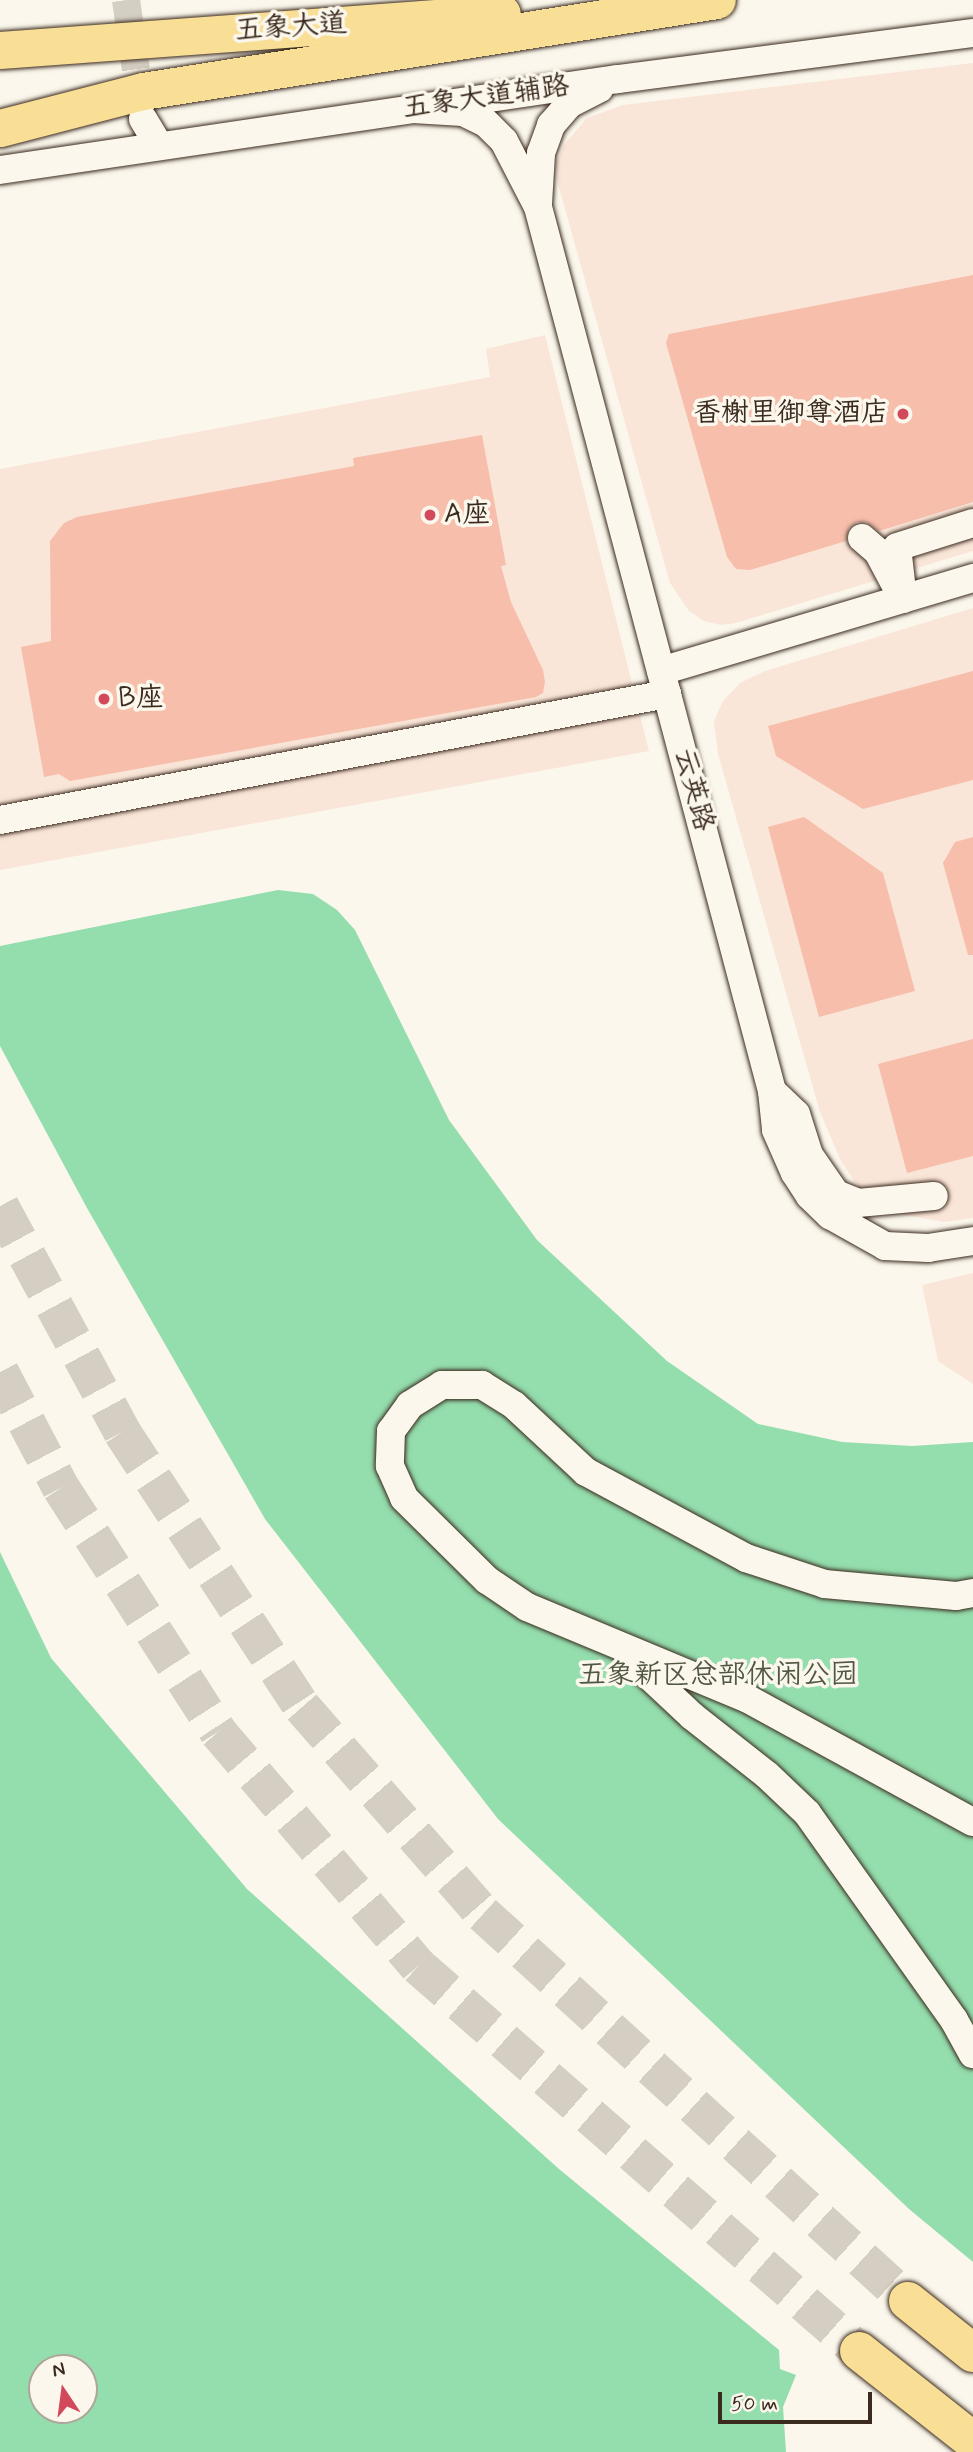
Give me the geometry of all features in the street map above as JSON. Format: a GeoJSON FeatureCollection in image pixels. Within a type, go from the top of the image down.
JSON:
{"type":"FeatureCollection","features":[{"type":"Feature","properties":{"kind":"highway"},"geometry":{"type":"LineString","coordinates":[[908,2301],[973,2353]]}},
{"type":"Feature","properties":{"kind":"highway"},"geometry":{"type":"LineString","coordinates":[[859,2351],[973,2441]]}},
{"type":"Feature","properties":{"kind":"main road","name":"五象大道"},"geometry":{"type":"LineString","coordinates":[[0,50],[277,28],[707,0]]}},
{"type":"Feature","properties":{"kind":"main road"},"geometry":{"type":"LineString","coordinates":[[0,128],[143,105],[717,0]]}},
{"type":"Feature","properties":{"kind":"main road"},"geometry":{"type":"LineString","coordinates":[[0,104],[143,105]]}},
{"type":"Feature","properties":{"kind":"street","name":"五象大道辅路"},"geometry":{"type":"LineString","coordinates":[[0,170],[618,79],[973,33]]}},
{"type":"Feature","properties":{"kind":"street"},"geometry":{"type":"LineString","coordinates":[[538,207],[541,153],[551,125],[569,104],[618,79]]}},
{"type":"Feature","properties":{"kind":"street"},"geometry":{"type":"LineString","coordinates":[[143,105],[159,146]]}},
{"type":"Feature","properties":{"kind":"street"},"geometry":{"type":"LineString","coordinates":[[413,109],[463,112],[486,123],[504,141],[538,207]]}},
{"type":"Feature","properties":{"kind":"street","name":"云英路"},"geometry":{"type":"LineString","coordinates":[[538,207],[772,1091],[776,1130],[795,1173],[810,1195],[830,1215],[885,1247],[928,1248],[973,1241]]}},
{"type":"Feature","properties":{"kind":"street"},"geometry":{"type":"LineString","coordinates":[[903,598],[897,547],[973,523]]}},
{"type":"Feature","properties":{"kind":"street"},"geometry":{"type":"LineString","coordinates":[[862,538],[878,552],[903,598]]}},
{"type":"Feature","properties":{"kind":"street"},"geometry":{"type":"LineString","coordinates":[[0,820],[664,683],[903,598],[973,578]]}},
{"type":"Feature","properties":{"kind":"street"},"geometry":{"type":"LineString","coordinates":[[772,1091],[796,1114],[809,1155],[836,1194],[858,1203],[934,1196]]}},
{"type":"Feature","properties":{"kind":"street"},"geometry":{"type":"LineString","coordinates":[[973,1593],[956,1596],[825,1584],[746,1558],[586,1472],[514,1405],[482,1385],[442,1385],[410,1405],[391,1431],[390,1466],[404,1498],[487,1580],[527,1607],[748,1699],[973,1822]]}},
{"type":"Feature","properties":{"kind":"street"},"geometry":{"type":"LineString","coordinates":[[617,1646],[692,1716],[768,1775],[807,1813],[954,2020],[973,2054]]}},
{"type":"Feature","properties":{"kind":"shaded area"},"geometry":{"type":"Polygon","coordinates":[[[973,63],[973,551],[736,623],[721,625],[704,621],[689,611],[670,583],[558,184],[556,163],[564,145],[587,118],[623,105],[973,63]]]}},
{"type":"Feature","properties":{"kind":"shaded area"},"geometry":{"type":"Polygon","coordinates":[[[545,335],[649,751],[0,870],[0,469],[490,377],[486,349],[545,335]]]}},
{"type":"Feature","properties":{"kind":"shaded area"},"geometry":{"type":"Polygon","coordinates":[[[973,608],[973,1218],[945,1222],[898,1214],[865,1197],[841,1161],[820,1112],[718,754],[714,721],[723,701],[740,683],[765,671],[973,608]]]}},
{"type":"Feature","properties":{"kind":"shaded area"},"geometry":{"type":"Polygon","coordinates":[[[973,1273],[973,1384],[938,1361],[922,1285],[973,1273]]]}},
{"type":"Feature","properties":{"kind":"green space","name":"五象新区总部休闲公园"},"geometry":{"type":"Polygon","coordinates":[[[278,890],[313,894],[337,910],[355,930],[449,1120],[537,1240],[667,1361],[758,1424],[842,1442],[912,1446],[973,1442],[973,2262],[909,2209],[498,1819],[265,1519],[87,1208],[0,1046],[0,946],[278,890]]]}},
{"type":"Feature","properties":{"kind":"green space"},"geometry":{"type":"Polygon","coordinates":[[[0,1552],[51,1658],[247,1889],[559,2169],[779,2350],[780,2369],[796,2375],[783,2407],[786,2452],[0,2452],[0,1552]]]}},
{"type":"Feature","properties":{"kind":"building"},"geometry":{"type":"Polygon","coordinates":[[[973,275],[973,502],[879,531],[866,522],[857,522],[849,528],[846,541],[750,570],[736,569],[727,557],[666,343],[669,334],[973,275]]]}},
{"type":"Feature","properties":{"kind":"building"},"geometry":{"type":"Polygon","coordinates":[[[482,435],[506,565],[501,566],[511,602],[543,670],[543,693],[536,697],[70,781],[59,774],[44,777],[21,647],[51,641],[50,541],[64,523],[77,517],[354,466],[353,458],[482,435]]]}},
{"type":"Feature","properties":{"kind":"building"},"geometry":{"type":"Polygon","coordinates":[[[973,671],[973,780],[863,809],[776,756],[768,726],[973,671]]]}},
{"type":"Feature","properties":{"kind":"building"},"geometry":{"type":"Polygon","coordinates":[[[804,817],[883,873],[915,991],[819,1017],[768,827],[804,817]]]}},
{"type":"Feature","properties":{"kind":"building"},"geometry":{"type":"Polygon","coordinates":[[[973,837],[973,955],[968,955],[943,863],[955,842],[973,837]]]}},
{"type":"Feature","properties":{"kind":"building"},"geometry":{"type":"Polygon","coordinates":[[[973,1039],[973,1156],[907,1173],[878,1064],[973,1039]]]}},
{"type":"Feature","properties":{"kind":"tunnel"},"geometry":{"type":"LineString","coordinates":[[126,0],[142,112]]}},
{"type":"Feature","properties":{"kind":"tunnel"},"geometry":{"type":"LineString","coordinates":[[0,1206],[122,1432],[302,1707],[483,1914],[908,2301]]}},
{"type":"Feature","properties":{"kind":"tunnel"},"geometry":{"type":"LineString","coordinates":[[0,1372],[61,1488],[218,1732],[418,1966],[859,2351]]}},
{"type":"Feature","properties":{"kind":"place","name":"香榭里御尊酒店"},"geometry":{"type":"Point","coordinates":[903,414]}},
{"type":"Feature","properties":{"kind":"place","name":"A座"},"geometry":{"type":"Point","coordinates":[430,515]}},
{"type":"Feature","properties":{"kind":"place","name":"B座"},"geometry":{"type":"Point","coordinates":[104,699]}}]}
